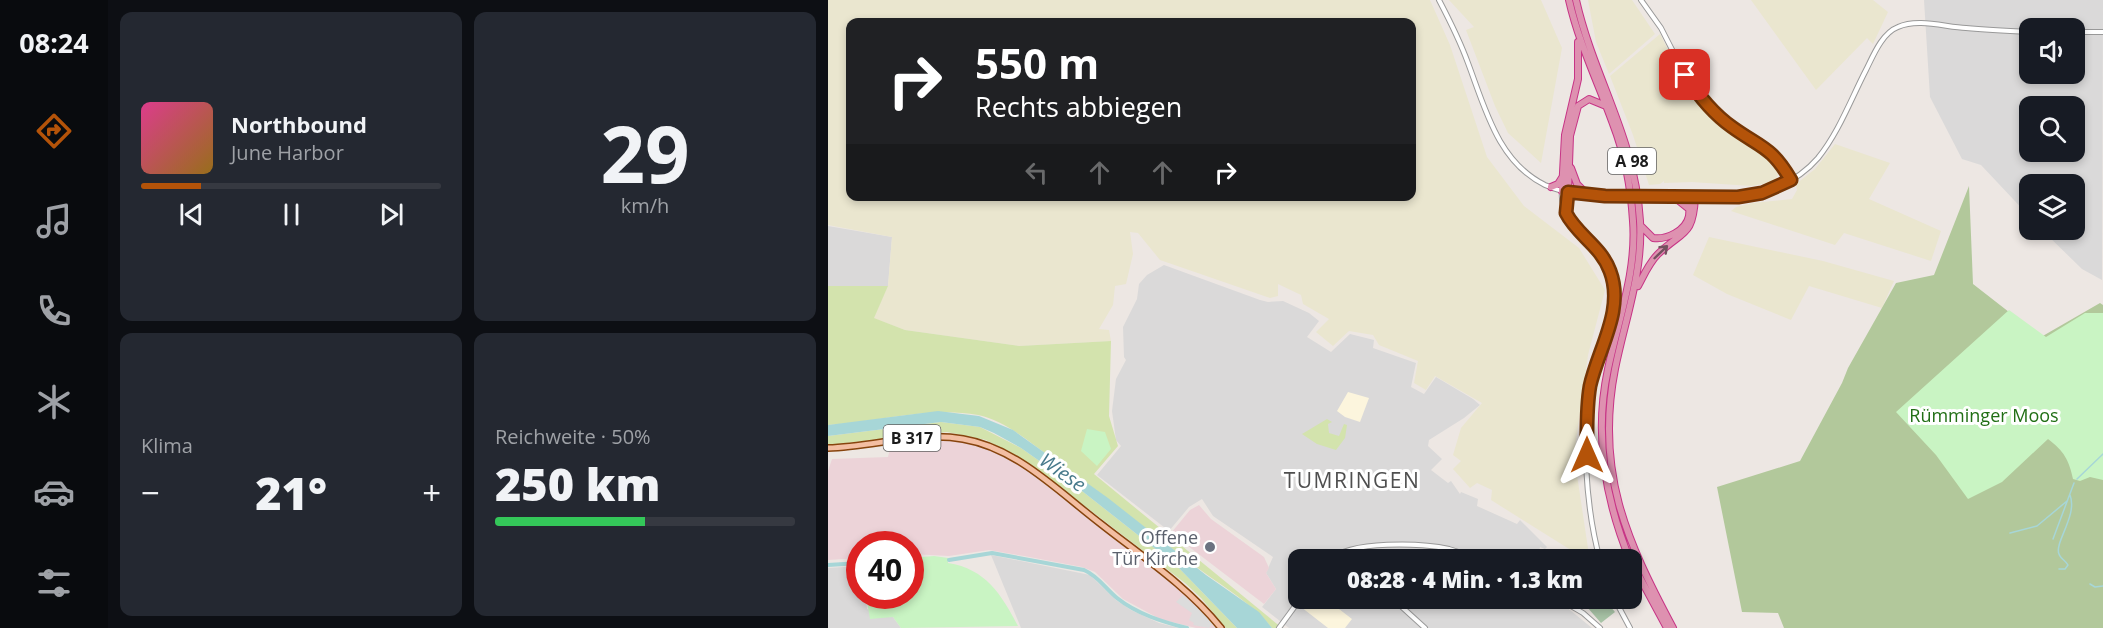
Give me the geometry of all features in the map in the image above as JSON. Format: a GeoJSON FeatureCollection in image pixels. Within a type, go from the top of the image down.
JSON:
{"type":"FeatureCollection","features":[{"type":"Feature","properties":{"kind":"highway","name":"A 98"},"geometry":{"type":"LineString","coordinates":[[1569,0],[1578,35],[1606,107],[1626,168],[1634,222],[1630,274],[1608,370],[1602,414],[1604,466],[1624,535],[1673,628]]}},
{"type":"Feature","properties":{"kind":"highway","name":"A 98"},"geometry":{"type":"LineString","coordinates":[[1576,0],[1589,47],[1628,147],[1633,167],[1640,225],[1639,257],[1634,292],[1615,367],[1609,419],[1612,479],[1620,525]]}},
{"type":"Feature","properties":{"kind":"highway"},"geometry":{"type":"LineString","coordinates":[[1565,192],[1563,176],[1566,124],[1578,79],[1578,35]]}},
{"type":"Feature","properties":{"kind":"highway"},"geometry":{"type":"LineString","coordinates":[[1565,192],[1570,164],[1570,136],[1578,106],[1589,99],[1606,107]]}},
{"type":"Feature","properties":{"kind":"highway"},"geometry":{"type":"LineString","coordinates":[[1570,164],[1577,184],[1588,195]]}},
{"type":"Feature","properties":{"kind":"highway"},"geometry":{"type":"LineString","coordinates":[[1551,187],[1558,184],[1563,176]]}},
{"type":"Feature","properties":{"kind":"highway"},"geometry":{"type":"LineString","coordinates":[[1674,197],[1689,209]]}},
{"type":"Feature","properties":{"kind":"highway"},"geometry":{"type":"LineString","coordinates":[[1640,225],[1649,236],[1664,238],[1685,225],[1690,202],[1695,197]]}},
{"type":"Feature","properties":{"kind":"highway"},"geometry":{"type":"LineString","coordinates":[[1634,292],[1658,255],[1683,235],[1690,226],[1694,218],[1695,197]]}},
{"type":"Feature","properties":{"kind":"highway","name":"A 98"},"geometry":{"type":"LineString","coordinates":[[1624,535],[1628,549]]}},
{"type":"Feature","properties":{"kind":"highway","name":"A 98"},"geometry":{"type":"LineString","coordinates":[[1642,581],[1667,628]]}},
{"type":"Feature","properties":{"kind":"main road","name":"B 317"},"geometry":{"type":"LineString","coordinates":[[828,448],[935,436],[964,439],[991,446],[1027,467],[1173,579],[1195,598],[1221,628]]}},
{"type":"Feature","properties":{"kind":"street"},"geometry":{"type":"LineString","coordinates":[[1439,0],[1456,33],[1501,143],[1522,170],[1551,187],[1565,192],[1588,195],[1695,197],[1753,195],[1771,189],[1791,180],[1818,158],[1841,121],[1869,64],[1890,32],[1905,25],[1929,24],[2019,31]]}},
{"type":"Feature","properties":{"kind":"street"},"geometry":{"type":"LineString","coordinates":[[1641,0],[1661,28],[1685,75],[1706,104],[1732,127],[1768,149],[1791,180]]}},
{"type":"Feature","properties":{"kind":"street"},"geometry":{"type":"LineString","coordinates":[[2085,33],[2103,32]]}},
{"type":"Feature","properties":{"kind":"street"},"geometry":{"type":"LineString","coordinates":[[1565,192],[1561,199],[1566,213],[1599,250],[1611,272],[1614,287],[1614,308],[1593,376],[1588,412],[1589,501],[1598,549]]}},
{"type":"Feature","properties":{"kind":"street"},"geometry":{"type":"LineString","coordinates":[[1359,549],[1409,545],[1450,549]]}},
{"type":"Feature","properties":{"kind":"street"},"geometry":{"type":"LineString","coordinates":[[1280,627],[1293,609]]}},
{"type":"Feature","properties":{"kind":"street"},"geometry":{"type":"LineString","coordinates":[[1404,609],[1425,628]]}},
{"type":"Feature","properties":{"kind":"street"},"geometry":{"type":"LineString","coordinates":[[1575,609],[1600,628]]}},
{"type":"Feature","properties":{"kind":"street"},"geometry":{"type":"LineString","coordinates":[[1620,609],[1629,628]]}},
{"type":"Feature","properties":{"kind":"shaded area"},"geometry":{"type":"Polygon","coordinates":[[[828,0],[1430,0],[1450,45],[1487,157],[1524,206],[1579,248],[1605,290],[1588,355],[1574,455],[1588,549],[1569,549],[1491,500],[1492,490],[1477,483],[1470,488],[1453,469],[1461,461],[1453,455],[1461,428],[1482,403],[1435,376],[1426,390],[1414,383],[1418,361],[1379,345],[1373,335],[1349,331],[1333,346],[1316,332],[1329,319],[1303,304],[1301,295],[1278,284],[1278,296],[1270,298],[1160,260],[1138,233],[1130,232],[1133,254],[1126,284],[1115,286],[1113,305],[1099,329],[1109,330],[1111,341],[1019,346],[905,330],[873,318],[888,286],[892,237],[828,225],[828,0]]]}},
{"type":"Feature","properties":{"kind":"shaded area"},"geometry":{"type":"Polygon","coordinates":[[[1449,0],[1541,0],[1562,48],[1541,163],[1508,133],[1495,106],[1466,30],[1474,27],[1449,0]]]}},
{"type":"Feature","properties":{"kind":"shaded area"},"geometry":{"type":"Polygon","coordinates":[[[1588,0],[1632,0],[1655,34],[1609,74],[1596,42],[1588,0]]]}},
{"type":"Feature","properties":{"kind":"shaded area"},"geometry":{"type":"Polygon","coordinates":[[[1751,0],[1873,0],[1888,12],[1873,44],[1867,38],[1816,90],[1751,0]]]}},
{"type":"Feature","properties":{"kind":"shaded area"},"geometry":{"type":"Polygon","coordinates":[[[1924,0],[2103,0],[2102,280],[2082,269],[2052,240],[2085,240],[2085,174],[2019,174],[2019,205],[1981,165],[1962,159],[1930,97],[1924,0]]]}},
{"type":"Feature","properties":{"kind":"shaded area"},"geometry":{"type":"Polygon","coordinates":[[[1660,34],[1685,83],[1701,105],[1731,135],[1765,153],[1775,164],[1778,175],[1774,182],[1751,186],[1692,182],[1664,183],[1664,181],[1660,184],[1649,185],[1610,76],[1660,34]]]}},
{"type":"Feature","properties":{"kind":"shaded area"},"geometry":{"type":"Polygon","coordinates":[[[1835,144],[1890,163],[1869,199],[1941,231],[1931,261],[1844,233],[1835,245],[1731,211],[1736,207],[1753,203],[1792,199],[1797,190],[1796,184],[1815,169],[1835,144]]]}},
{"type":"Feature","properties":{"kind":"shaded area"},"geometry":{"type":"Polygon","coordinates":[[[828,226],[892,237],[888,286],[828,286],[828,226]]]}},
{"type":"Feature","properties":{"kind":"shaded area"},"geometry":{"type":"Polygon","coordinates":[[[1709,237],[1823,261],[1894,281],[1882,308],[1809,286],[1791,320],[1727,294],[1693,275],[1709,237]]]}},
{"type":"Feature","properties":{"kind":"shaded area"},"geometry":{"type":"Polygon","coordinates":[[[1164,265],[1260,300],[1283,301],[1309,313],[1319,321],[1307,337],[1331,352],[1350,334],[1374,340],[1373,348],[1416,363],[1411,387],[1424,394],[1436,377],[1473,399],[1480,405],[1429,440],[1428,446],[1442,459],[1431,470],[1448,483],[1451,481],[1460,494],[1461,492],[1478,499],[1477,506],[1517,524],[1520,520],[1547,547],[1545,549],[1540,547],[1540,549],[1288,549],[1288,609],[1569,609],[1592,628],[1289,628],[1262,607],[1276,589],[1266,573],[1273,557],[1213,516],[1202,499],[1189,507],[1169,531],[1097,475],[1121,446],[1116,440],[1112,411],[1116,379],[1126,360],[1123,327],[1137,299],[1139,284],[1147,275],[1164,265]]]}},
{"type":"Feature","properties":{"kind":"shaded area"},"geometry":{"type":"Polygon","coordinates":[[[1348,392],[1369,398],[1360,422],[1345,417],[1337,411],[1348,392]]]}},
{"type":"Feature","properties":{"kind":"shaded area"},"geometry":{"type":"Polygon","coordinates":[[[933,440],[960,441],[983,447],[1021,466],[1162,574],[1196,605],[1215,628],[1196,628],[1160,619],[1123,599],[1095,572],[1082,567],[989,550],[949,556],[924,555],[924,531],[846,531],[846,559],[828,560],[828,471],[832,459],[888,457],[890,449],[895,444],[933,440]]]}},
{"type":"Feature","properties":{"kind":"shaded area"},"geometry":{"type":"Polygon","coordinates":[[[1199,505],[1211,519],[1264,557],[1269,568],[1266,573],[1276,589],[1264,604],[1171,533],[1190,510],[1199,505]]]}},
{"type":"Feature","properties":{"kind":"shaded area"},"geometry":{"type":"Polygon","coordinates":[[[991,555],[1090,575],[1116,600],[1131,610],[1159,623],[1179,628],[1021,628],[991,555]]]}},
{"type":"Feature","properties":{"kind":"shaded area"},"geometry":{"type":"Polygon","coordinates":[[[846,567],[846,609],[867,609],[893,617],[901,628],[828,628],[828,568],[846,567]]]}},
{"type":"Feature","properties":{"kind":"shaded area"},"geometry":{"type":"Polygon","coordinates":[[[1183,595],[1206,616],[1212,624],[1209,628],[1193,625],[1194,623],[1189,620],[1192,613],[1176,602],[1183,595]]]}},
{"type":"Feature","properties":{"kind":"shaded area"},"geometry":{"type":"Polygon","coordinates":[[[1304,609],[1339,609],[1352,619],[1345,628],[1328,628],[1304,609]]]}},
{"type":"Feature","properties":{"kind":"green space"},"geometry":{"type":"Polygon","coordinates":[[[1969,186],[1973,284],[2041,337],[2100,303],[2103,305],[2103,628],[1784,628],[1778,613],[1742,612],[1717,487],[1800,461],[1848,368],[1896,283],[1934,275],[1969,186]]]}},
{"type":"Feature","properties":{"kind":"green space"},"geometry":{"type":"Polygon","coordinates":[[[828,286],[888,286],[874,318],[905,330],[1019,346],[1111,341],[1109,416],[1118,446],[1094,474],[1282,628],[1272,628],[1242,600],[1069,470],[998,422],[978,415],[940,412],[828,425],[828,286]]]}},
{"type":"Feature","properties":{"kind":"green space","name":"Rümminger Moos"},"geometry":{"type":"Polygon","coordinates":[[[2009,310],[2046,337],[2085,313],[2103,313],[2103,480],[2090,477],[2080,481],[2073,479],[2065,456],[2048,439],[2002,482],[1968,499],[1936,455],[1896,412],[2009,310]]]}},
{"type":"Feature","properties":{"kind":"green space"},"geometry":{"type":"Polygon","coordinates":[[[1327,419],[1332,422],[1328,424],[1329,433],[1339,436],[1344,424],[1347,425],[1345,438],[1336,450],[1317,444],[1302,434],[1327,419]]]}},
{"type":"Feature","properties":{"kind":"green space"},"geometry":{"type":"Polygon","coordinates":[[[941,422],[980,427],[1021,448],[1082,491],[1176,565],[1237,628],[1226,628],[1185,583],[1047,477],[986,440],[947,432],[828,445],[828,436],[941,422]]]}},
{"type":"Feature","properties":{"kind":"green space"},"geometry":{"type":"Polygon","coordinates":[[[1087,429],[1105,432],[1111,449],[1097,466],[1081,451],[1087,429]]]}},
{"type":"Feature","properties":{"kind":"green space"},"geometry":{"type":"Polygon","coordinates":[[[924,557],[948,558],[948,563],[961,566],[982,577],[998,594],[1018,626],[901,628],[893,617],[870,619],[868,609],[924,609],[924,557]]]}},
{"type":"Feature","properties":{"kind":"green space"},"geometry":{"type":"Polygon","coordinates":[[[1589,609],[1612,609],[1615,612],[1601,623],[1589,609]]]}},
{"type":"Feature","properties":{"kind":"water","name":"Wiese"},"geometry":{"type":"Polygon","coordinates":[[[938,411],[979,416],[1013,430],[1108,498],[1206,575],[1259,612],[1272,628],[1237,628],[1176,565],[1082,491],[1021,448],[994,433],[980,427],[941,422],[828,436],[828,425],[938,411]]]}},
{"type":"Feature","properties":{"kind":"waterway"},"geometry":{"type":"LineString","coordinates":[[2077,479],[2103,454]]}},
{"type":"Feature","properties":{"kind":"waterway"},"geometry":{"type":"LineString","coordinates":[[2053,539],[2074,483]]}},
{"type":"Feature","properties":{"kind":"waterway"},"geometry":{"type":"LineString","coordinates":[[2059,569],[2065,569],[2068,565],[2058,549],[2069,520],[2072,503],[2070,495]]}},
{"type":"Feature","properties":{"kind":"waterway"},"geometry":{"type":"LineString","coordinates":[[2010,533],[2037,526],[2067,501]]}},
{"type":"Feature","properties":{"kind":"waterway"},"geometry":{"type":"LineString","coordinates":[[949,560],[992,553],[1084,570],[1133,609],[1187,628]]}},
{"type":"Feature","properties":{"kind":"waterway"},"geometry":{"type":"LineString","coordinates":[[828,565],[846,564]]}},
{"type":"Feature","properties":{"kind":"waterway"},"geometry":{"type":"LineString","coordinates":[[2090,584],[2095,587],[2103,586]]}},
{"type":"Feature","properties":{"kind":"place","name":"Offene Tür Kirche"},"geometry":{"type":"Point","coordinates":[1210,547]}},
{"type":"Feature","properties":{"kind":"district","name":"TUMRINGEN"},"geometry":{"type":"Point","coordinates":[1352,480]}},
{"type":"Feature","properties":{"kind":"route"},"geometry":{"type":"LineString","coordinates":[[1587,455],[1590,389],[1612,317],[1614,287],[1611,272],[1599,250],[1571,222],[1566,213],[1568,192],[1605,196],[1738,197],[1762,193],[1791,180],[1774,154],[1719,117],[1706,104],[1685,75]]}}]}
